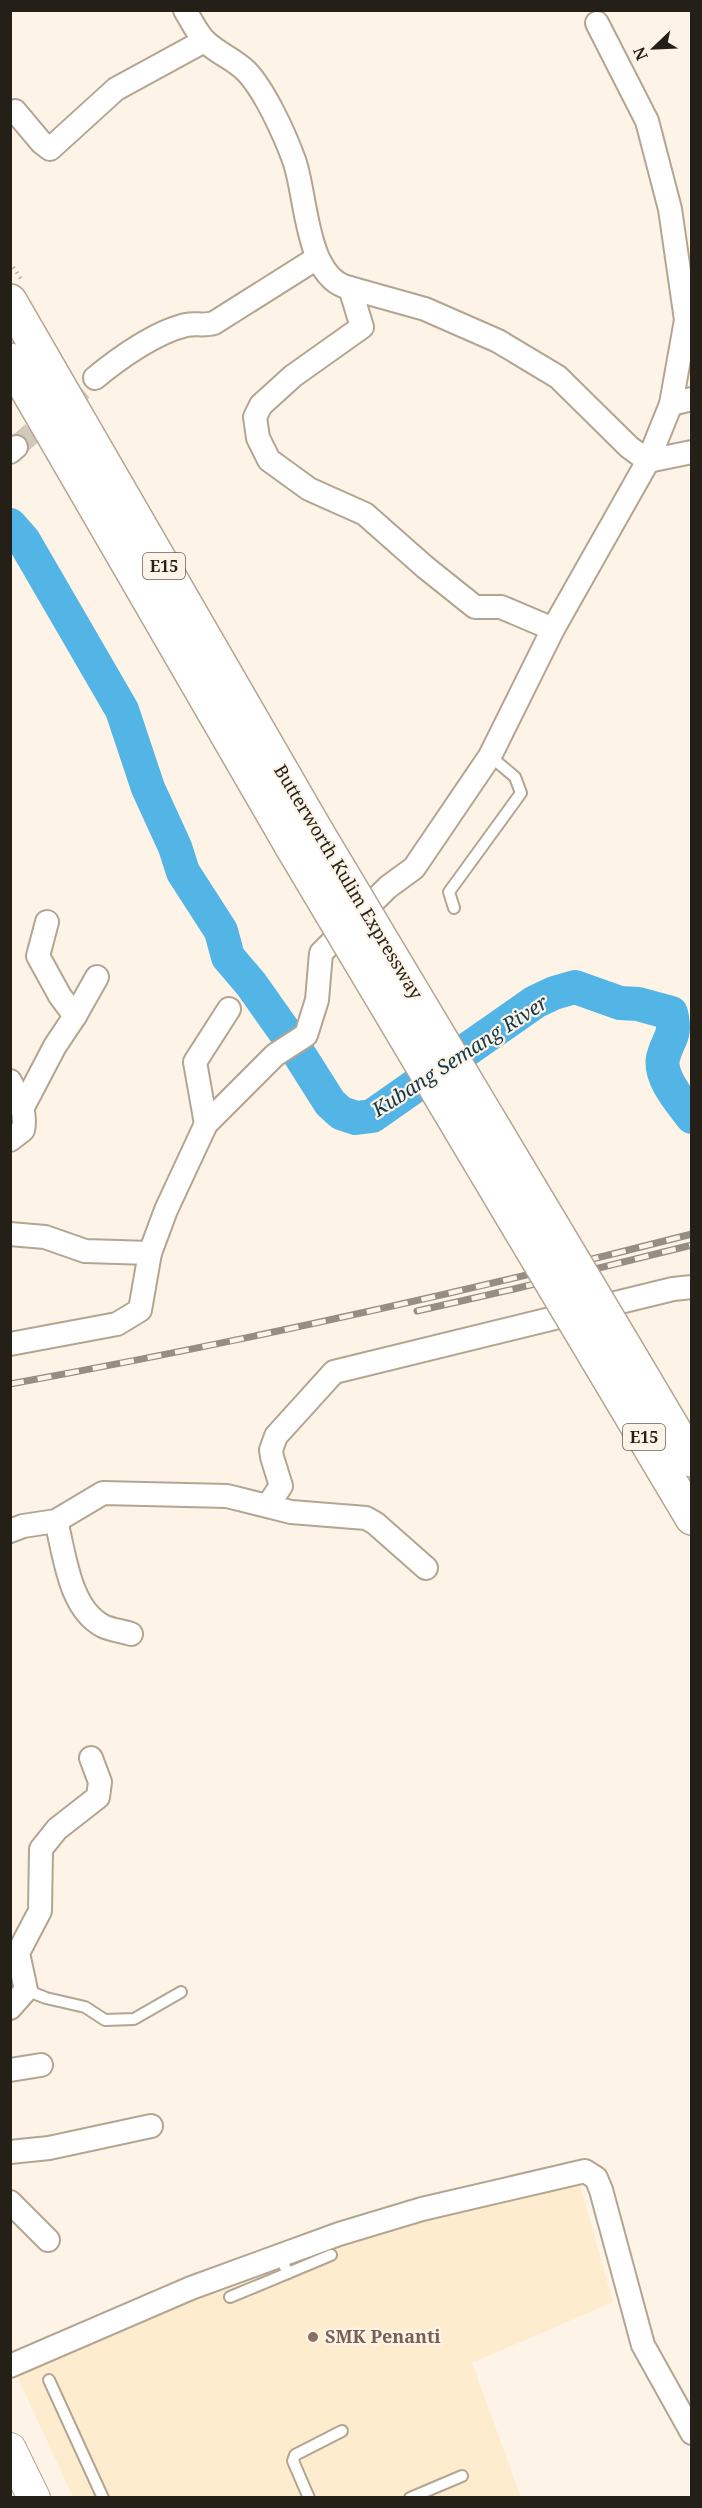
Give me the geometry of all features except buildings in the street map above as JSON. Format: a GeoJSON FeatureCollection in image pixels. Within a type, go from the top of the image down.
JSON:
{"type":"FeatureCollection","features":[{"type":"Feature","properties":{"kind":"highway","name":"Butterworth Kulim Expressway"},"geometry":{"type":"LineString","coordinates":[[10,301],[305,839]]}},
{"type":"Feature","properties":{"kind":"highway","name":"Butterworth Kulim Expressway"},"geometry":{"type":"LineString","coordinates":[[10,360],[305,839],[609,1349],[692,1518]]}},
{"type":"Feature","properties":{"kind":"highway","name":"Butterworth Kulim Expressway"},"geometry":{"type":"LineString","coordinates":[[609,1349],[692,1460]]}},
{"type":"Feature","properties":{"kind":"street"},"geometry":{"type":"LineString","coordinates":[[184,10],[204,41],[247,72],[275,114],[295,161],[309,231],[317,258],[339,285],[425,309],[498,341],[558,376],[629,447],[648,461],[692,452]]}},
{"type":"Feature","properties":{"kind":"street"},"geometry":{"type":"LineString","coordinates":[[10,1344],[117,1324],[140,1310],[150,1253],[166,1210],[206,1124],[275,1054],[306,1035],[317,1000],[321,953],[388,887],[414,868],[490,756],[553,629],[681,401],[689,314],[670,209],[647,121],[597,23]]}},
{"type":"Feature","properties":{"kind":"street"},"geometry":{"type":"LineString","coordinates":[[15,111],[40,142],[50,149],[116,89],[204,41]]}},
{"type":"Feature","properties":{"kind":"street"},"geometry":{"type":"LineString","coordinates":[[95,378],[115,361],[156,338],[188,325],[203,326],[214,323],[317,258]]}},
{"type":"Feature","properties":{"kind":"street"},"geometry":{"type":"LineString","coordinates":[[350,288],[362,327],[293,376],[261,405],[255,417],[258,438],[269,460],[309,489],[365,514],[424,567],[475,607],[501,607],[553,629]]}},
{"type":"Feature","properties":{"kind":"street"},"geometry":{"type":"LineString","coordinates":[[46,922],[38,956],[60,996],[75,1016]]}},
{"type":"Feature","properties":{"kind":"street"},"geometry":{"type":"LineString","coordinates":[[23,1107],[55,1046],[97,977]]}},
{"type":"Feature","properties":{"kind":"street"},"geometry":{"type":"LineString","coordinates":[[206,1124],[195,1062],[229,1009]]}},
{"type":"Feature","properties":{"kind":"street"},"geometry":{"type":"LineString","coordinates":[[10,1081],[23,1107],[26,1119],[23,1130],[10,1140]]}},
{"type":"Feature","properties":{"kind":"street"},"geometry":{"type":"LineString","coordinates":[[10,1234],[45,1236],[85,1251],[150,1253]]}},
{"type":"Feature","properties":{"kind":"street"},"geometry":{"type":"LineString","coordinates":[[270,1505],[280,1486],[271,1450],[276,1436],[334,1372],[673,1288],[692,1287]]}},
{"type":"Feature","properties":{"kind":"street"},"geometry":{"type":"LineString","coordinates":[[10,1531],[23,1526],[56,1521],[103,1492],[227,1496],[291,1512],[366,1518],[375,1522],[426,1568]]}},
{"type":"Feature","properties":{"kind":"street"},"geometry":{"type":"LineString","coordinates":[[56,1521],[77,1601],[86,1613],[104,1626],[131,1634]]}},
{"type":"Feature","properties":{"kind":"street"},"geometry":{"type":"LineString","coordinates":[[10,2008],[26,1990],[14,1951],[40,1911],[41,1849],[57,1829],[98,1797],[100,1782],[91,1758]]}},
{"type":"Feature","properties":{"kind":"street"},"geometry":{"type":"LineString","coordinates":[[10,2070],[41,2066]]}},
{"type":"Feature","properties":{"kind":"street"},"geometry":{"type":"LineString","coordinates":[[10,2152],[49,2148],[151,2126]]}},
{"type":"Feature","properties":{"kind":"street"},"geometry":{"type":"LineString","coordinates":[[10,2366],[191,2288],[283,2264],[395,2216],[585,2171],[596,2178],[601,2190],[643,2345],[692,2433]]}},
{"type":"Feature","properties":{"kind":"street"},"geometry":{"type":"LineString","coordinates":[[10,2202],[48,2240]]}},
{"type":"Feature","properties":{"kind":"lane"},"geometry":{"type":"LineString","coordinates":[[454,908],[449,892],[521,793],[515,777],[490,756]]}},
{"type":"Feature","properties":{"kind":"lane"},"geometry":{"type":"LineString","coordinates":[[26,1990],[46,1998],[85,2007],[105,2020],[134,2019],[181,1992]]}},
{"type":"Feature","properties":{"kind":"lane"},"geometry":{"type":"LineString","coordinates":[[230,2297],[283,2264],[331,2256]]}},
{"type":"Feature","properties":{"kind":"lane"},"geometry":{"type":"LineString","coordinates":[[49,2380],[103,2498]]}},
{"type":"Feature","properties":{"kind":"lane"},"geometry":{"type":"LineString","coordinates":[[309,2498],[293,2461],[295,2455],[342,2431]]}},
{"type":"Feature","properties":{"kind":"lane"},"geometry":{"type":"LineString","coordinates":[[410,2498],[462,2476]]}},
{"type":"Feature","properties":{"kind":"shaded area","name":"SMK Penanti"},"geometry":{"type":"Polygon","coordinates":[[[579,2181],[613,2302],[472,2363],[521,2497],[73,2497],[16,2374],[150,2311],[412,2216],[579,2181]]]}},
{"type":"Feature","properties":{"kind":"waterway","name":"Kubang Semang River"},"geometry":{"type":"LineString","coordinates":[[10,525],[24,541],[122,710],[148,788],[175,847],[183,872],[221,931],[228,957],[251,984],[287,1035],[330,1103],[341,1113],[356,1118],[372,1116],[535,1002],[575,987],[620,1003],[638,1004],[671,1013],[673,1028],[663,1058],[664,1074],[692,1117]]}},
{"type":"Feature","properties":{"kind":"tunnel"},"geometry":{"type":"LineString","coordinates":[[16,447],[95,378]]}},
{"type":"Feature","properties":{"kind":"railway"},"geometry":{"type":"LineString","coordinates":[[10,1384],[352,1315],[692,1234]]}},
{"type":"Feature","properties":{"kind":"railway"},"geometry":{"type":"LineString","coordinates":[[417,1311],[692,1245]]}},
{"type":"Feature","properties":{"kind":"place","name":"SMK Penanti"},"geometry":{"type":"Point","coordinates":[313,2337]}}]}
